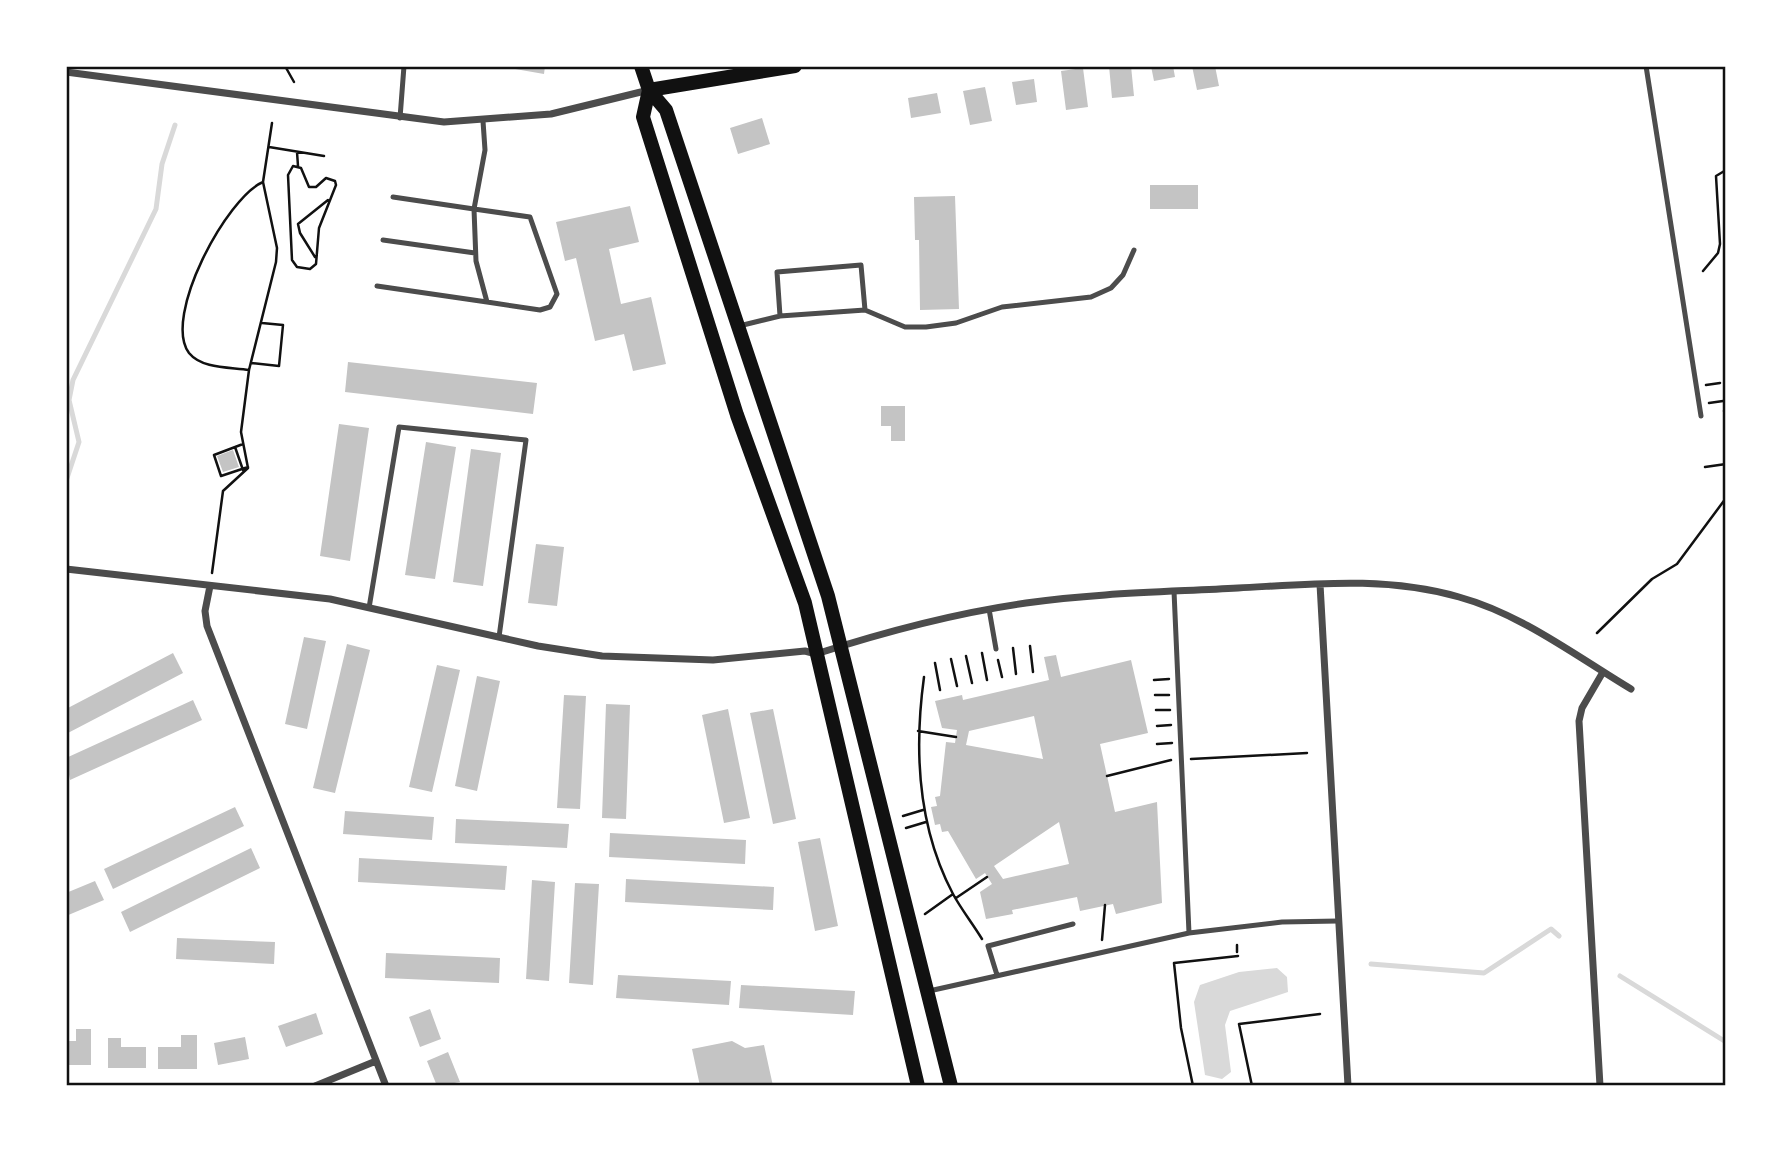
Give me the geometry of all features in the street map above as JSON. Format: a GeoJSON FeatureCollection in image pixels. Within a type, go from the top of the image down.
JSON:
{"type":"FeatureCollection","features":[{"type":"Feature","properties":{"kind":"main road"},"geometry":{"type":"LineString","coordinates":[[641,66],[649,90],[666,110],[736,327],[828,596],[951,1086]]}},
{"type":"Feature","properties":{"kind":"main road"},"geometry":{"type":"LineString","coordinates":[[649,90],[749,70],[795,66]]}},
{"type":"Feature","properties":{"kind":"main road"},"geometry":{"type":"LineString","coordinates":[[649,90],[643,117],[737,415],[805,604],[918,1086]]}},
{"type":"Feature","properties":{"kind":"street"},"geometry":{"type":"LineString","coordinates":[[66,72],[400,118],[482,121],[551,114],[649,90]]}},
{"type":"Feature","properties":{"kind":"street"},"geometry":{"type":"LineString","coordinates":[[66,569],[330,599],[572,652],[645,660],[712,660],[805,651],[816,654],[885,632],[989,609],[1078,597],[1320,584],[1394,583],[1462,598],[1514,619],[1631,689]]}},
{"type":"Feature","properties":{"kind":"street"},"geometry":{"type":"LineString","coordinates":[[1320,584],[1348,1086]]}},
{"type":"Feature","properties":{"kind":"street"},"geometry":{"type":"LineString","coordinates":[[210,586],[205,611],[207,626],[386,1086]]}},
{"type":"Feature","properties":{"kind":"street"},"geometry":{"type":"LineString","coordinates":[[1600,1086],[1580,721],[1582,708],[1603,671]]}},
{"type":"Feature","properties":{"kind":"street"},"geometry":{"type":"LineString","coordinates":[[315,1086],[376,1061]]}},
{"type":"Feature","properties":{"kind":"lane"},"geometry":{"type":"LineString","coordinates":[[400,118],[404,66]]}},
{"type":"Feature","properties":{"kind":"lane"},"geometry":{"type":"LineString","coordinates":[[1646,66],[1701,416]]}},
{"type":"Feature","properties":{"kind":"lane"},"geometry":{"type":"LineString","coordinates":[[482,121],[485,150],[474,209],[475,253],[487,302]]}},
{"type":"Feature","properties":{"kind":"lane"},"geometry":{"type":"LineString","coordinates":[[377,286],[540,310],[550,307],[557,294],[530,217],[393,197]]}},
{"type":"Feature","properties":{"kind":"lane"},"geometry":{"type":"LineString","coordinates":[[383,240],[475,253]]}},
{"type":"Feature","properties":{"kind":"lane"},"geometry":{"type":"LineString","coordinates":[[736,327],[780,316],[865,310],[905,327],[926,327],[956,323],[1002,307],[1091,297],[1111,288],[1123,275],[1134,250]]}},
{"type":"Feature","properties":{"kind":"lane"},"geometry":{"type":"LineString","coordinates":[[780,316],[777,272],[861,265],[865,310]]}},
{"type":"Feature","properties":{"kind":"lane"},"geometry":{"type":"LineString","coordinates":[[369,608],[399,427],[526,440],[499,637]]}},
{"type":"Feature","properties":{"kind":"lane"},"geometry":{"type":"LineString","coordinates":[[1174,591],[1189,933]]}},
{"type":"Feature","properties":{"kind":"lane"},"geometry":{"type":"LineString","coordinates":[[989,609],[996,649]]}},
{"type":"Feature","properties":{"kind":"lane"},"geometry":{"type":"LineString","coordinates":[[926,992],[1189,933],[1282,922],[1338,921]]}},
{"type":"Feature","properties":{"kind":"lane"},"geometry":{"type":"LineString","coordinates":[[997,975],[988,946],[1073,924]]}},
{"type":"Feature","properties":{"kind":"path"},"geometry":{"type":"LineString","coordinates":[[285,66],[294,82]]}},
{"type":"Feature","properties":{"kind":"path"},"geometry":{"type":"LineString","coordinates":[[211,576],[222,497],[233,480],[248,467],[241,432],[249,370],[272,287],[277,248],[263,182],[272,123]]}},
{"type":"Feature","properties":{"kind":"path"},"geometry":{"type":"LineString","coordinates":[[269,147],[324,156]]}},
{"type":"Feature","properties":{"kind":"path"},"geometry":{"type":"LineString","coordinates":[[297,152],[298,166],[304,172],[309,187],[316,187],[326,178],[335,181],[319,228],[316,264],[310,269],[297,267],[292,260],[288,175],[289,169],[298,166]]}},
{"type":"Feature","properties":{"kind":"path"},"geometry":{"type":"LineString","coordinates":[[1703,271],[1718,253],[1720,244],[1716,177],[1726,170]]}},
{"type":"Feature","properties":{"kind":"path"},"geometry":{"type":"LineString","coordinates":[[249,370],[196,360],[186,348],[184,331],[190,295],[212,240],[242,196],[263,182]]}},
{"type":"Feature","properties":{"kind":"path"},"geometry":{"type":"LineString","coordinates":[[317,259],[300,233],[298,223],[330,198]]}},
{"type":"Feature","properties":{"kind":"path"},"geometry":{"type":"LineString","coordinates":[[251,363],[280,368],[284,326],[262,323]]}},
{"type":"Feature","properties":{"kind":"path"},"geometry":{"type":"LineString","coordinates":[[243,444],[214,454],[221,476],[244,471]]}},
{"type":"Feature","properties":{"kind":"path"},"geometry":{"type":"LineString","coordinates":[[235,447],[244,471]]}},
{"type":"Feature","properties":{"kind":"path"},"geometry":{"type":"LineString","coordinates":[[1705,467],[1726,464]]}},
{"type":"Feature","properties":{"kind":"path"},"geometry":{"type":"LineString","coordinates":[[230,473],[233,480]]}},
{"type":"Feature","properties":{"kind":"path"},"geometry":{"type":"LineString","coordinates":[[1597,633],[1652,579],[1677,564],[1726,498]]}},
{"type":"Feature","properties":{"kind":"path"},"geometry":{"type":"LineString","coordinates":[[1030,646],[1033,672]]}},
{"type":"Feature","properties":{"kind":"path"},"geometry":{"type":"LineString","coordinates":[[1013,648],[1016,674]]}},
{"type":"Feature","properties":{"kind":"path"},"geometry":{"type":"LineString","coordinates":[[996,649],[1002,677]]}},
{"type":"Feature","properties":{"kind":"path"},"geometry":{"type":"LineString","coordinates":[[982,653],[987,680]]}},
{"type":"Feature","properties":{"kind":"path"},"geometry":{"type":"LineString","coordinates":[[966,656],[972,683]]}},
{"type":"Feature","properties":{"kind":"path"},"geometry":{"type":"LineString","coordinates":[[951,659],[957,686]]}},
{"type":"Feature","properties":{"kind":"path"},"geometry":{"type":"LineString","coordinates":[[935,663],[940,690]]}},
{"type":"Feature","properties":{"kind":"path"},"geometry":{"type":"LineString","coordinates":[[924,677],[917,731],[924,810],[953,894],[983,939]]}},
{"type":"Feature","properties":{"kind":"path"},"geometry":{"type":"LineString","coordinates":[[922,691],[930,692]]}},
{"type":"Feature","properties":{"kind":"path"},"geometry":{"type":"LineString","coordinates":[[917,731],[956,737]]}},
{"type":"Feature","properties":{"kind":"path"},"geometry":{"type":"LineString","coordinates":[[1107,776],[1182,760],[1307,753]]}},
{"type":"Feature","properties":{"kind":"path"},"geometry":{"type":"LineString","coordinates":[[903,816],[924,810]]}},
{"type":"Feature","properties":{"kind":"path"},"geometry":{"type":"LineString","coordinates":[[906,828],[927,822]]}},
{"type":"Feature","properties":{"kind":"path"},"geometry":{"type":"LineString","coordinates":[[956,898],[988,877]]}},
{"type":"Feature","properties":{"kind":"path"},"geometry":{"type":"LineString","coordinates":[[926,914],[953,894]]}},
{"type":"Feature","properties":{"kind":"path"},"geometry":{"type":"LineString","coordinates":[[1102,944],[1105,905]]}},
{"type":"Feature","properties":{"kind":"path"},"geometry":{"type":"LineString","coordinates":[[1193,1086],[1181,1028],[1174,963],[1238,954],[1237,945]]}},
{"type":"Feature","properties":{"kind":"path"},"geometry":{"type":"LineString","coordinates":[[1252,1086],[1239,1024],[1320,1014]]}},
{"type":"Feature","properties":{"kind":"shaded area"},"geometry":{"type":"Polygon","coordinates":[[[1277,968],[1287,977],[1288,992],[1230,1011],[1225,1025],[1231,1072],[1222,1079],[1205,1075],[1194,1002],[1200,985],[1239,972],[1277,968]]]}},
{"type":"Feature","properties":{"kind":"building"},"geometry":{"type":"Polygon","coordinates":[[[498,66],[545,66],[544,74],[498,66]]]}},
{"type":"Feature","properties":{"kind":"building"},"geometry":{"type":"Polygon","coordinates":[[[1109,66],[1131,66],[1134,96],[1112,98],[1109,66]]]}},
{"type":"Feature","properties":{"kind":"building"},"geometry":{"type":"Polygon","coordinates":[[[1151,66],[1173,66],[1175,77],[1154,81],[1151,66]]]}},
{"type":"Feature","properties":{"kind":"building"},"geometry":{"type":"Polygon","coordinates":[[[1192,66],[1215,66],[1219,86],[1197,90],[1192,66]]]}},
{"type":"Feature","properties":{"kind":"building"},"geometry":{"type":"Polygon","coordinates":[[[1083,68],[1088,107],[1066,110],[1061,71],[1083,68]]]}},
{"type":"Feature","properties":{"kind":"building"},"geometry":{"type":"Polygon","coordinates":[[[1034,79],[1037,102],[1016,105],[1012,82],[1034,79]]]}},
{"type":"Feature","properties":{"kind":"building"},"geometry":{"type":"Polygon","coordinates":[[[985,87],[992,121],[970,125],[963,91],[985,87]]]}},
{"type":"Feature","properties":{"kind":"building"},"geometry":{"type":"Polygon","coordinates":[[[937,93],[941,113],[911,118],[908,98],[937,93]]]}},
{"type":"Feature","properties":{"kind":"building"},"geometry":{"type":"Polygon","coordinates":[[[762,118],[770,144],[738,154],[730,128],[762,118]]]}},
{"type":"Feature","properties":{"kind":"building"},"geometry":{"type":"Polygon","coordinates":[[[1150,185],[1198,185],[1198,209],[1150,209],[1150,185]]]}},
{"type":"Feature","properties":{"kind":"building"},"geometry":{"type":"Polygon","coordinates":[[[955,196],[959,309],[920,310],[919,240],[915,240],[914,197],[955,196]]]}},
{"type":"Feature","properties":{"kind":"building"},"geometry":{"type":"Polygon","coordinates":[[[630,206],[639,242],[609,249],[621,304],[651,297],[666,364],[633,371],[624,334],[595,341],[576,258],[565,261],[556,222],[630,206]]]}},
{"type":"Feature","properties":{"kind":"building"},"geometry":{"type":"Polygon","coordinates":[[[348,362],[537,383],[533,414],[345,392],[348,362]]]}},
{"type":"Feature","properties":{"kind":"building"},"geometry":{"type":"Polygon","coordinates":[[[881,406],[905,406],[905,441],[891,441],[891,426],[881,426],[881,406]]]}},
{"type":"Feature","properties":{"kind":"building"},"geometry":{"type":"Polygon","coordinates":[[[339,424],[369,428],[350,561],[320,556],[339,424]]]}},
{"type":"Feature","properties":{"kind":"building"},"geometry":{"type":"Polygon","coordinates":[[[426,442],[456,447],[435,579],[405,575],[426,442]]]}},
{"type":"Feature","properties":{"kind":"building"},"geometry":{"type":"Polygon","coordinates":[[[471,449],[501,453],[483,586],[453,582],[471,449]]]}},
{"type":"Feature","properties":{"kind":"building"},"geometry":{"type":"Polygon","coordinates":[[[233,450],[239,467],[223,472],[217,456],[233,450]]]}},
{"type":"Feature","properties":{"kind":"building"},"geometry":{"type":"Polygon","coordinates":[[[536,544],[564,547],[557,606],[528,603],[536,544]]]}},
{"type":"Feature","properties":{"kind":"building"},"geometry":{"type":"Polygon","coordinates":[[[304,637],[326,641],[307,729],[285,724],[304,637]]]}},
{"type":"Feature","properties":{"kind":"building"},"geometry":{"type":"Polygon","coordinates":[[[347,644],[370,650],[335,793],[313,788],[347,644]]]}},
{"type":"Feature","properties":{"kind":"building"},"geometry":{"type":"Polygon","coordinates":[[[173,653],[183,673],[66,734],[66,709],[173,653]]]}},
{"type":"Feature","properties":{"kind":"building"},"geometry":{"type":"Polygon","coordinates":[[[1056,655],[1061,677],[1131,660],[1148,733],[1100,744],[1115,812],[1157,802],[1162,903],[1116,914],[1113,904],[1080,911],[1077,897],[1012,910],[1013,914],[986,919],[980,892],[992,884],[985,873],[976,879],[948,831],[942,832],[940,824],[935,825],[931,807],[937,806],[935,797],[940,796],[946,742],[955,743],[957,730],[942,728],[935,701],[962,695],[963,700],[1049,680],[1044,657],[1056,655]],[[1034,716],[969,731],[966,745],[1043,759],[1034,716]],[[1059,822],[994,866],[1003,879],[1069,864],[1059,822]]]}},
{"type":"Feature","properties":{"kind":"building"},"geometry":{"type":"Polygon","coordinates":[[[437,665],[460,670],[432,792],[409,787],[437,665]]]}},
{"type":"Feature","properties":{"kind":"building"},"geometry":{"type":"Polygon","coordinates":[[[477,676],[500,681],[477,791],[455,786],[477,676]]]}},
{"type":"Feature","properties":{"kind":"building"},"geometry":{"type":"Polygon","coordinates":[[[564,695],[586,696],[580,809],[557,808],[564,695]]]}},
{"type":"Feature","properties":{"kind":"building"},"geometry":{"type":"Polygon","coordinates":[[[193,700],[202,720],[70,780],[66,758],[193,700]]]}},
{"type":"Feature","properties":{"kind":"building"},"geometry":{"type":"Polygon","coordinates":[[[606,704],[630,705],[626,819],[602,818],[606,704]]]}},
{"type":"Feature","properties":{"kind":"building"},"geometry":{"type":"Polygon","coordinates":[[[728,709],[750,818],[724,823],[702,715],[728,709]]]}},
{"type":"Feature","properties":{"kind":"building"},"geometry":{"type":"Polygon","coordinates":[[[773,709],[796,819],[773,824],[750,713],[773,709]]]}},
{"type":"Feature","properties":{"kind":"building"},"geometry":{"type":"Polygon","coordinates":[[[235,807],[244,826],[113,889],[104,869],[235,807]]]}},
{"type":"Feature","properties":{"kind":"building"},"geometry":{"type":"Polygon","coordinates":[[[345,811],[434,817],[432,840],[343,834],[345,811]]]}},
{"type":"Feature","properties":{"kind":"building"},"geometry":{"type":"Polygon","coordinates":[[[456,819],[569,824],[567,848],[455,843],[456,819]]]}},
{"type":"Feature","properties":{"kind":"building"},"geometry":{"type":"Polygon","coordinates":[[[610,833],[746,840],[745,864],[609,857],[610,833]]]}},
{"type":"Feature","properties":{"kind":"building"},"geometry":{"type":"Polygon","coordinates":[[[820,838],[838,926],[815,931],[798,842],[820,838]]]}},
{"type":"Feature","properties":{"kind":"building"},"geometry":{"type":"Polygon","coordinates":[[[251,848],[260,868],[130,932],[121,912],[251,848]]]}},
{"type":"Feature","properties":{"kind":"building"},"geometry":{"type":"Polygon","coordinates":[[[359,858],[507,866],[505,890],[358,882],[359,858]]]}},
{"type":"Feature","properties":{"kind":"building"},"geometry":{"type":"Polygon","coordinates":[[[626,879],[774,887],[773,910],[625,902],[626,879]]]}},
{"type":"Feature","properties":{"kind":"building"},"geometry":{"type":"Polygon","coordinates":[[[532,880],[555,882],[549,981],[526,979],[532,880]]]}},
{"type":"Feature","properties":{"kind":"building"},"geometry":{"type":"Polygon","coordinates":[[[95,881],[104,900],[66,916],[66,893],[95,881]]]}},
{"type":"Feature","properties":{"kind":"building"},"geometry":{"type":"Polygon","coordinates":[[[575,883],[599,884],[593,985],[569,983],[575,883]]]}},
{"type":"Feature","properties":{"kind":"building"},"geometry":{"type":"Polygon","coordinates":[[[177,938],[275,942],[274,964],[176,959],[177,938]]]}},
{"type":"Feature","properties":{"kind":"building"},"geometry":{"type":"Polygon","coordinates":[[[386,953],[500,958],[499,983],[385,978],[386,953]]]}},
{"type":"Feature","properties":{"kind":"building"},"geometry":{"type":"Polygon","coordinates":[[[618,975],[731,981],[729,1005],[616,998],[618,975]]]}},
{"type":"Feature","properties":{"kind":"building"},"geometry":{"type":"Polygon","coordinates":[[[741,985],[855,991],[853,1015],[739,1008],[741,985]]]}},
{"type":"Feature","properties":{"kind":"building"},"geometry":{"type":"Polygon","coordinates":[[[430,1009],[441,1039],[420,1047],[409,1017],[430,1009]]]}},
{"type":"Feature","properties":{"kind":"building"},"geometry":{"type":"Polygon","coordinates":[[[316,1013],[323,1034],[286,1047],[278,1026],[316,1013]]]}},
{"type":"Feature","properties":{"kind":"building"},"geometry":{"type":"Polygon","coordinates":[[[76,1029],[91,1029],[91,1065],[66,1065],[66,1041],[76,1041],[76,1029]]]}},
{"type":"Feature","properties":{"kind":"building"},"geometry":{"type":"Polygon","coordinates":[[[181,1035],[197,1035],[197,1069],[158,1069],[158,1047],[181,1047],[181,1035]]]}},
{"type":"Feature","properties":{"kind":"building"},"geometry":{"type":"Polygon","coordinates":[[[245,1037],[249,1059],[218,1065],[214,1043],[245,1037]]]}},
{"type":"Feature","properties":{"kind":"building"},"geometry":{"type":"Polygon","coordinates":[[[108,1038],[121,1038],[121,1047],[146,1047],[146,1068],[108,1068],[108,1038]]]}},
{"type":"Feature","properties":{"kind":"building"},"geometry":{"type":"Polygon","coordinates":[[[732,1041],[745,1048],[764,1045],[773,1086],[700,1086],[692,1049],[732,1041]]]}},
{"type":"Feature","properties":{"kind":"building"},"geometry":{"type":"Polygon","coordinates":[[[448,1052],[460,1082],[437,1086],[427,1061],[448,1052]]]}},
{"type":"Feature","properties":{"kind":"waterway"},"geometry":{"type":"LineString","coordinates":[[66,481],[79,442],[69,400],[73,380],[156,209],[162,164],[175,125]]}},
{"type":"Feature","properties":{"kind":"waterway"},"geometry":{"type":"LineString","coordinates":[[1371,964],[1484,973],[1551,929],[1559,936]]}},
{"type":"Feature","properties":{"kind":"waterway"},"geometry":{"type":"LineString","coordinates":[[1620,976],[1726,1042]]}}]}
